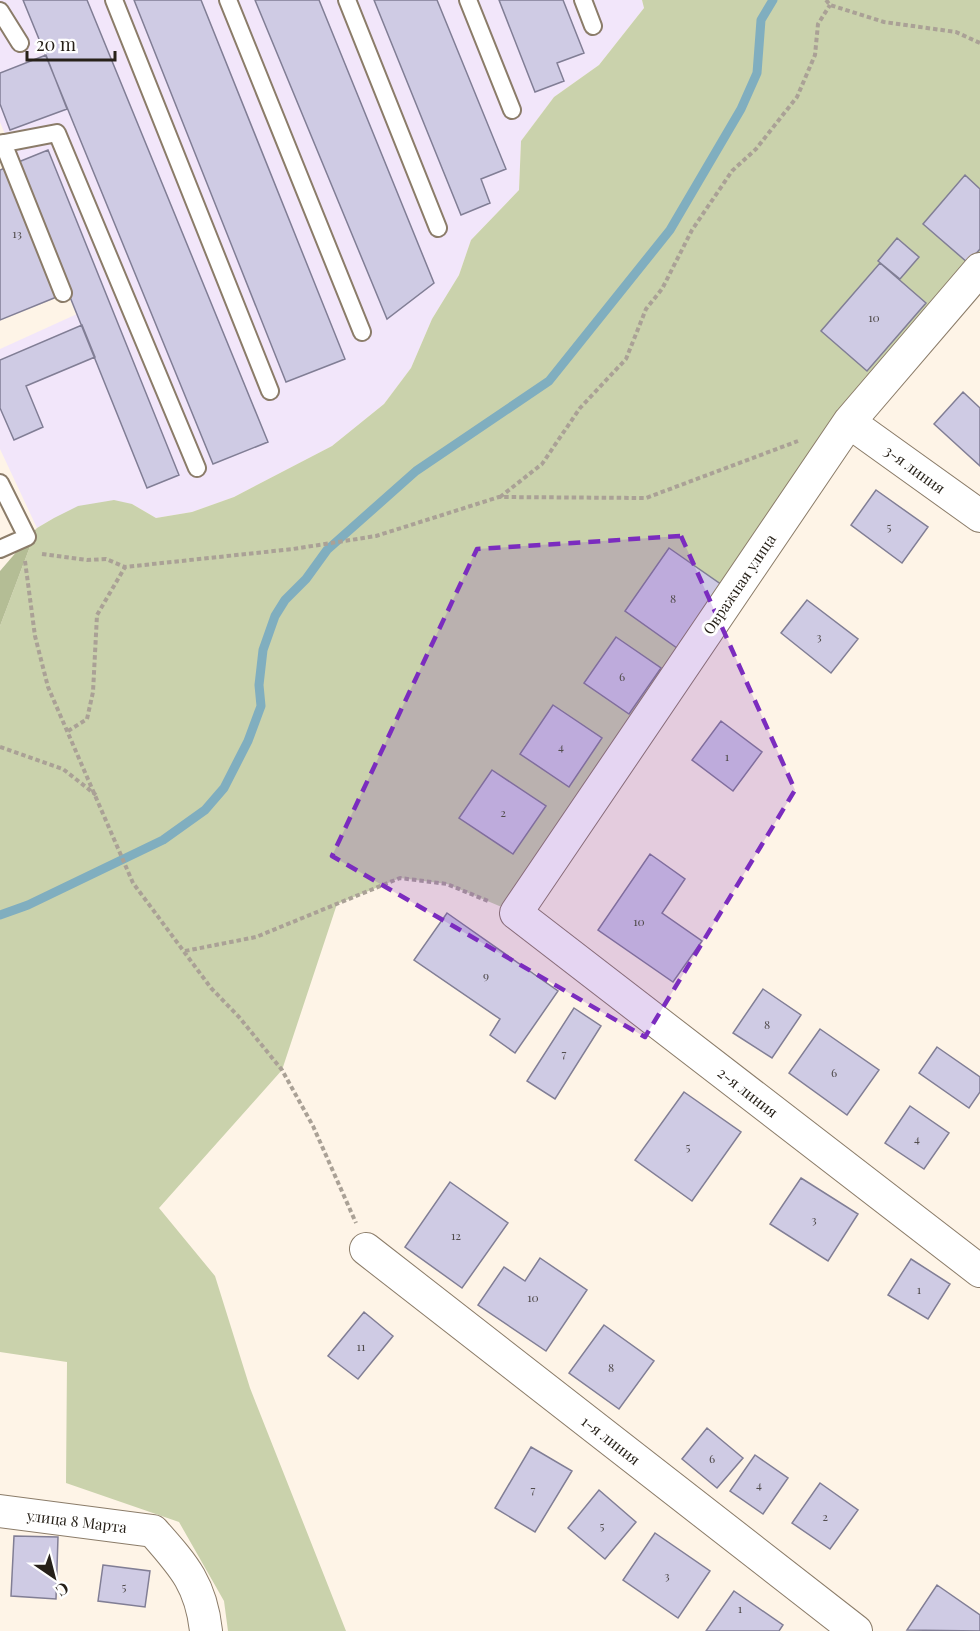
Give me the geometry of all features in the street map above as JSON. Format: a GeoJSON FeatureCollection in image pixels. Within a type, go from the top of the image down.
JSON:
{"type":"FeatureCollection","features":[{"type":"Feature","properties":{"kind":"street","name":"Овражная улица"},"geometry":{"type":"LineString","coordinates":[[516,913],[849,422],[980,269]]}},
{"type":"Feature","properties":{"kind":"street","name":"3-я линия"},"geometry":{"type":"LineString","coordinates":[[849,422],[980,516]]}},
{"type":"Feature","properties":{"kind":"street","name":"2-я линия"},"geometry":{"type":"LineString","coordinates":[[516,913],[980,1271]]}},
{"type":"Feature","properties":{"kind":"street","name":"1-я линия"},"geometry":{"type":"LineString","coordinates":[[366,1249],[856,1631]]}},
{"type":"Feature","properties":{"kind":"street","name":"улица 8 Марта"},"geometry":{"type":"LineString","coordinates":[[0,1511],[153,1531],[183,1565],[203,1603],[206,1631]]}},
{"type":"Feature","properties":{"kind":"lane"},"geometry":{"type":"LineString","coordinates":[[114,0],[270,391]]}},
{"type":"Feature","properties":{"kind":"lane"},"geometry":{"type":"LineString","coordinates":[[228,0],[362,332]]}},
{"type":"Feature","properties":{"kind":"lane"},"geometry":{"type":"LineString","coordinates":[[347,0],[438,228]]}},
{"type":"Feature","properties":{"kind":"lane"},"geometry":{"type":"LineString","coordinates":[[468,0],[512,110]]}},
{"type":"Feature","properties":{"kind":"lane"},"geometry":{"type":"LineString","coordinates":[[583,0],[593,26]]}},
{"type":"Feature","properties":{"kind":"lane"},"geometry":{"type":"LineString","coordinates":[[0,11],[20,43]]}},
{"type":"Feature","properties":{"kind":"lane"},"geometry":{"type":"LineString","coordinates":[[63,293],[2,144],[57,133],[197,468]]}},
{"type":"Feature","properties":{"kind":"lane"},"geometry":{"type":"LineString","coordinates":[[0,483],[25,542],[0,549]]}},
{"type":"Feature","properties":{"kind":"path"},"geometry":{"type":"LineString","coordinates":[[826,0],[830,5],[884,22],[956,32],[980,43]]}},
{"type":"Feature","properties":{"kind":"path"},"geometry":{"type":"LineString","coordinates":[[500,497],[542,464],[580,408],[626,359],[646,309],[662,289],[704,212],[732,171],[756,149],[797,97],[815,56],[818,24],[830,5]]}},
{"type":"Feature","properties":{"kind":"path"},"geometry":{"type":"LineString","coordinates":[[25,542],[54,557],[106,559],[125,567],[293,549],[376,536],[500,497],[646,498],[807,438]]}},
{"type":"Feature","properties":{"kind":"path"},"geometry":{"type":"LineString","coordinates":[[25,542],[40,660],[133,883],[211,988],[282,1070],[313,1126],[366,1249]]}},
{"type":"Feature","properties":{"kind":"path"},"geometry":{"type":"LineString","coordinates":[[68,731],[87,719],[93,692],[97,615],[125,567]]}},
{"type":"Feature","properties":{"kind":"path"},"geometry":{"type":"LineString","coordinates":[[0,747],[63,769],[97,796]]}},
{"type":"Feature","properties":{"kind":"path"},"geometry":{"type":"LineString","coordinates":[[185,951],[256,936],[400,878],[447,884],[516,913]]}},
{"type":"Feature","properties":{"kind":"highlighted area"},"geometry":{"type":"Polygon","coordinates":[[[681,536],[795,790],[645,1037],[332,856],[477,549],[681,536]]]}},
{"type":"Feature","properties":{"kind":"shaded area"},"geometry":{"type":"Polygon","coordinates":[[[0,0],[642,0],[644,8],[599,65],[554,97],[521,141],[519,190],[471,240],[459,275],[432,319],[411,368],[384,404],[332,446],[234,497],[192,512],[156,518],[132,504],[54,518],[37,528],[0,449],[0,349],[77,314],[0,122],[0,0]]]}},
{"type":"Feature","properties":{"kind":"green space"},"geometry":{"type":"Polygon","coordinates":[[[642,0],[980,0],[980,269],[849,422],[516,913],[447,884],[400,878],[337,904],[282,1070],[159,1208],[215,1276],[250,1388],[346,1631],[228,1631],[224,1601],[179,1522],[66,1483],[67,1362],[0,1352],[0,626],[37,528],[54,518],[78,506],[114,500],[132,504],[156,518],[192,512],[234,497],[332,446],[384,404],[411,368],[432,319],[459,275],[471,240],[519,190],[521,141],[554,97],[599,65],[644,8],[642,0]]]}},
{"type":"Feature","properties":{"kind":"green space"},"geometry":{"type":"Polygon","coordinates":[[[37,528],[0,626],[0,571],[37,528]]]}},
{"type":"Feature","properties":{"kind":"building"},"geometry":{"type":"Polygon","coordinates":[[[23,0],[87,0],[268,442],[213,464],[23,0]]]}},
{"type":"Feature","properties":{"kind":"building"},"geometry":{"type":"Polygon","coordinates":[[[134,0],[201,0],[345,359],[286,382],[134,0]]]}},
{"type":"Feature","properties":{"kind":"building"},"geometry":{"type":"Polygon","coordinates":[[[255,0],[319,0],[434,283],[387,319],[255,0]]]}},
{"type":"Feature","properties":{"kind":"building"},"geometry":{"type":"Polygon","coordinates":[[[374,0],[437,0],[506,169],[481,179],[490,203],[461,215],[374,0]]]}},
{"type":"Feature","properties":{"kind":"building"},"geometry":{"type":"Polygon","coordinates":[[[499,0],[563,0],[584,53],[557,63],[564,81],[535,92],[499,0]]]}},
{"type":"Feature","properties":{"kind":"building"},"geometry":{"type":"Polygon","coordinates":[[[46,55],[67,109],[10,130],[0,104],[0,73],[46,55]]]}},
{"type":"Feature","properties":{"kind":"building"},"geometry":{"type":"Polygon","coordinates":[[[48,150],[179,475],[147,488],[16,163],[48,150]]]}},
{"type":"Feature","properties":{"kind":"building"},"geometry":{"type":"Polygon","coordinates":[[[7,167],[59,296],[0,320],[0,170],[7,167]]]}},
{"type":"Feature","properties":{"kind":"building"},"geometry":{"type":"Polygon","coordinates":[[[965,175],[980,189],[980,249],[968,263],[923,224],[965,175]]]}},
{"type":"Feature","properties":{"kind":"building"},"geometry":{"type":"Polygon","coordinates":[[[897,238],[919,257],[900,279],[878,261],[897,238]]]}},
{"type":"Feature","properties":{"kind":"building"},"geometry":{"type":"Polygon","coordinates":[[[880,263],[926,303],[867,371],[821,331],[880,263]]]}},
{"type":"Feature","properties":{"kind":"building"},"geometry":{"type":"Polygon","coordinates":[[[82,325],[95,357],[26,386],[43,427],[14,440],[0,408],[0,360],[82,325]]]}},
{"type":"Feature","properties":{"kind":"building"},"geometry":{"type":"Polygon","coordinates":[[[963,392],[980,408],[980,466],[934,424],[963,392]]]}},
{"type":"Feature","properties":{"kind":"building"},"geometry":{"type":"Polygon","coordinates":[[[876,490],[928,527],[902,563],[851,525],[876,490]]]}},
{"type":"Feature","properties":{"kind":"building"},"geometry":{"type":"Polygon","coordinates":[[[669,548],[722,585],[677,648],[625,611],[669,548]]]}},
{"type":"Feature","properties":{"kind":"building"},"geometry":{"type":"Polygon","coordinates":[[[807,600],[858,639],[831,673],[781,633],[807,600]]]}},
{"type":"Feature","properties":{"kind":"building"},"geometry":{"type":"Polygon","coordinates":[[[616,637],[661,668],[629,714],[584,683],[616,637]]]}},
{"type":"Feature","properties":{"kind":"building"},"geometry":{"type":"Polygon","coordinates":[[[553,705],[602,738],[569,787],[520,754],[553,705]]]}},
{"type":"Feature","properties":{"kind":"building"},"geometry":{"type":"Polygon","coordinates":[[[721,721],[762,752],[733,791],[692,760],[721,721]]]}},
{"type":"Feature","properties":{"kind":"building"},"geometry":{"type":"Polygon","coordinates":[[[492,770],[546,806],[513,854],[459,818],[492,770]]]}},
{"type":"Feature","properties":{"kind":"building"},"geometry":{"type":"Polygon","coordinates":[[[650,854],[685,879],[662,913],[702,941],[673,982],[598,930],[650,854]]]}},
{"type":"Feature","properties":{"kind":"building"},"geometry":{"type":"Polygon","coordinates":[[[447,913],[558,991],[515,1053],[490,1035],[500,1019],[414,960],[447,913]]]}},
{"type":"Feature","properties":{"kind":"building"},"geometry":{"type":"Polygon","coordinates":[[[763,989],[801,1015],[772,1058],[733,1033],[763,989]]]}},
{"type":"Feature","properties":{"kind":"building"},"geometry":{"type":"Polygon","coordinates":[[[574,1008],[601,1026],[555,1099],[527,1081],[574,1008]]]}},
{"type":"Feature","properties":{"kind":"building"},"geometry":{"type":"Polygon","coordinates":[[[820,1029],[879,1070],[847,1115],[789,1073],[820,1029]]]}},
{"type":"Feature","properties":{"kind":"building"},"geometry":{"type":"Polygon","coordinates":[[[937,1047],[980,1077],[980,1092],[969,1108],[919,1073],[937,1047]]]}},
{"type":"Feature","properties":{"kind":"building"},"geometry":{"type":"Polygon","coordinates":[[[684,1092],[741,1132],[692,1201],[635,1160],[684,1092]]]}},
{"type":"Feature","properties":{"kind":"building"},"geometry":{"type":"Polygon","coordinates":[[[910,1106],[949,1133],[924,1169],[885,1143],[910,1106]]]}},
{"type":"Feature","properties":{"kind":"building"},"geometry":{"type":"Polygon","coordinates":[[[801,1178],[858,1214],[828,1261],[770,1224],[801,1178]]]}},
{"type":"Feature","properties":{"kind":"building"},"geometry":{"type":"Polygon","coordinates":[[[450,1182],[508,1223],[462,1288],[405,1247],[450,1182]]]}},
{"type":"Feature","properties":{"kind":"building"},"geometry":{"type":"Polygon","coordinates":[[[540,1258],[587,1290],[546,1351],[478,1305],[504,1267],[525,1281],[540,1258]]]}},
{"type":"Feature","properties":{"kind":"building"},"geometry":{"type":"Polygon","coordinates":[[[911,1259],[950,1284],[928,1319],[888,1295],[911,1259]]]}},
{"type":"Feature","properties":{"kind":"building"},"geometry":{"type":"Polygon","coordinates":[[[364,1312],[393,1336],[358,1379],[328,1356],[364,1312]]]}},
{"type":"Feature","properties":{"kind":"building"},"geometry":{"type":"Polygon","coordinates":[[[604,1325],[654,1361],[619,1409],[569,1373],[604,1325]]]}},
{"type":"Feature","properties":{"kind":"building"},"geometry":{"type":"Polygon","coordinates":[[[707,1428],[743,1458],[717,1488],[682,1459],[707,1428]]]}},
{"type":"Feature","properties":{"kind":"building"},"geometry":{"type":"Polygon","coordinates":[[[531,1447],[572,1471],[535,1532],[495,1508],[531,1447]]]}},
{"type":"Feature","properties":{"kind":"building"},"geometry":{"type":"Polygon","coordinates":[[[755,1455],[788,1478],[763,1514],[730,1491],[755,1455]]]}},
{"type":"Feature","properties":{"kind":"building"},"geometry":{"type":"Polygon","coordinates":[[[820,1483],[858,1510],[830,1549],[792,1523],[820,1483]]]}},
{"type":"Feature","properties":{"kind":"building"},"geometry":{"type":"Polygon","coordinates":[[[599,1490],[636,1522],[605,1559],[568,1528],[599,1490]]]}},
{"type":"Feature","properties":{"kind":"building"},"geometry":{"type":"Polygon","coordinates":[[[655,1533],[710,1571],[678,1618],[623,1580],[655,1533]]]}},
{"type":"Feature","properties":{"kind":"building"},"geometry":{"type":"Polygon","coordinates":[[[14,1536],[58,1537],[56,1599],[11,1596],[14,1536]]]}},
{"type":"Feature","properties":{"kind":"building"},"geometry":{"type":"Polygon","coordinates":[[[103,1565],[150,1571],[145,1607],[98,1601],[103,1565]]]}},
{"type":"Feature","properties":{"kind":"building"},"geometry":{"type":"Polygon","coordinates":[[[937,1585],[980,1615],[980,1631],[907,1630],[937,1585]]]}},
{"type":"Feature","properties":{"kind":"building"},"geometry":{"type":"Polygon","coordinates":[[[734,1591],[783,1625],[779,1631],[706,1631],[734,1591]]]}},
{"type":"Feature","properties":{"kind":"waterway"},"geometry":{"type":"LineString","coordinates":[[0,915],[28,905],[163,840],[205,810],[224,788],[248,741],[261,706],[259,685],[263,650],[275,616],[285,600],[306,579],[327,550],[416,471],[549,381],[670,230],[741,109],[757,73],[761,20],[773,0]]}}]}
